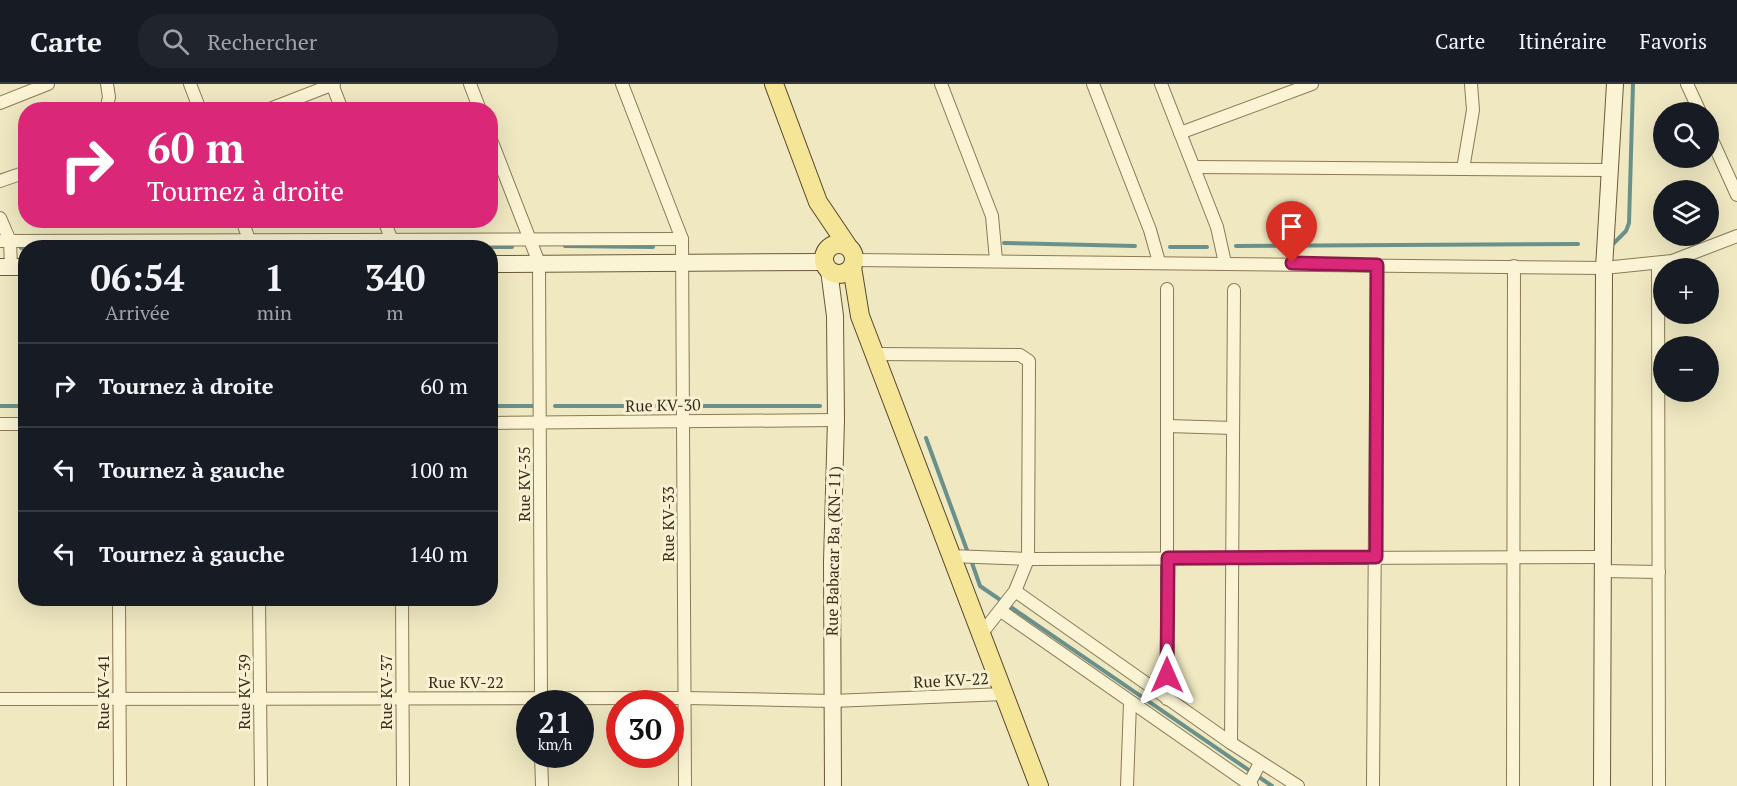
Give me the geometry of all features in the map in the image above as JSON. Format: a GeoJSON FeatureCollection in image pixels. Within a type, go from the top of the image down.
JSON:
{"type":"FeatureCollection","features":[{"type":"Feature","properties":{"kind":"main road"},"geometry":{"type":"LineString","coordinates":[[774,84],[818,202],[851,257],[860,316],[955,556],[1039,786]]}},
{"type":"Feature","properties":{"kind":"main road"},"geometry":{"type":"LineString","coordinates":[[818,202],[828,265],[860,316]]}},
{"type":"Feature","properties":{"kind":"main road"},"geometry":{"type":"LineString","coordinates":[[828,265],[834,244],[851,257]]}},
{"type":"Feature","properties":{"kind":"main road"},"geometry":{"type":"LineString","coordinates":[[828,265],[844,273],[851,257]]}},
{"type":"Feature","properties":{"kind":"street"},"geometry":{"type":"LineString","coordinates":[[0,103],[47,84]]}},
{"type":"Feature","properties":{"kind":"street"},"geometry":{"type":"LineString","coordinates":[[107,84],[108,102]]}},
{"type":"Feature","properties":{"kind":"street"},"geometry":{"type":"LineString","coordinates":[[190,84],[197,102]]}},
{"type":"Feature","properties":{"kind":"street"},"geometry":{"type":"LineString","coordinates":[[287,102],[333,84],[339,102]]}},
{"type":"Feature","properties":{"kind":"street"},"geometry":{"type":"LineString","coordinates":[[470,84],[477,102]]}},
{"type":"Feature","properties":{"kind":"street","name":"Rue KV-33"},"geometry":{"type":"LineString","coordinates":[[622,84],[682,239],[684,262],[685,786]]}},
{"type":"Feature","properties":{"kind":"street"},"geometry":{"type":"LineString","coordinates":[[941,84],[992,216],[996,260]]}},
{"type":"Feature","properties":{"kind":"street"},"geometry":{"type":"LineString","coordinates":[[1093,84],[1150,230],[1159,262]]}},
{"type":"Feature","properties":{"kind":"street"},"geometry":{"type":"LineString","coordinates":[[1161,84],[1217,227],[1225,263]]}},
{"type":"Feature","properties":{"kind":"street"},"geometry":{"type":"LineString","coordinates":[[1180,133],[1312,84]]}},
{"type":"Feature","properties":{"kind":"street"},"geometry":{"type":"LineString","coordinates":[[1463,169],[1472,117],[1471,84]]}},
{"type":"Feature","properties":{"kind":"street"},"geometry":{"type":"LineString","coordinates":[[1602,786],[1604,268],[1608,170],[1615,84]]}},
{"type":"Feature","properties":{"kind":"street"},"geometry":{"type":"LineString","coordinates":[[1687,84],[1695,102]]}},
{"type":"Feature","properties":{"kind":"street"},"geometry":{"type":"LineString","coordinates":[[1719,153],[1736,188]]}},
{"type":"Feature","properties":{"kind":"street"},"geometry":{"type":"LineString","coordinates":[[498,157],[539,263]]}},
{"type":"Feature","properties":{"kind":"street"},"geometry":{"type":"LineString","coordinates":[[1194,167],[1608,170]]}},
{"type":"Feature","properties":{"kind":"street"},"geometry":{"type":"LineString","coordinates":[[0,181],[18,175]]}},
{"type":"Feature","properties":{"kind":"street"},"geometry":{"type":"LineString","coordinates":[[0,218],[12,267]]}},
{"type":"Feature","properties":{"kind":"street"},"geometry":{"type":"LineString","coordinates":[[1684,258],[1737,236]]}},
{"type":"Feature","properties":{"kind":"street"},"geometry":{"type":"LineString","coordinates":[[498,241],[682,239]]}},
{"type":"Feature","properties":{"kind":"street"},"geometry":{"type":"LineString","coordinates":[[851,257],[1604,268],[1653,264]]}},
{"type":"Feature","properties":{"kind":"street"},"geometry":{"type":"LineString","coordinates":[[498,264],[684,262],[828,265],[835,316]]}},
{"type":"Feature","properties":{"kind":"street","name":"Rue KV-35"},"geometry":{"type":"LineString","coordinates":[[539,263],[541,690]]}},
{"type":"Feature","properties":{"kind":"street"},"geometry":{"type":"LineString","coordinates":[[1373,786],[1377,265]]}},
{"type":"Feature","properties":{"kind":"street"},"geometry":{"type":"LineString","coordinates":[[1513,786],[1515,266]]}},
{"type":"Feature","properties":{"kind":"street"},"geometry":{"type":"LineString","coordinates":[[1167,288],[1167,699]]}},
{"type":"Feature","properties":{"kind":"street"},"geometry":{"type":"LineString","coordinates":[[1231,743],[1234,290]]}},
{"type":"Feature","properties":{"kind":"street"},"geometry":{"type":"LineString","coordinates":[[835,316],[843,292]]}},
{"type":"Feature","properties":{"kind":"street","name":"Rue Babacar Ba (KN-11)"},"geometry":{"type":"LineString","coordinates":[[833,786],[832,562],[836,420],[835,316]]}},
{"type":"Feature","properties":{"kind":"street"},"geometry":{"type":"LineString","coordinates":[[1658,324],[1659,786]]}},
{"type":"Feature","properties":{"kind":"street"},"geometry":{"type":"LineString","coordinates":[[875,354],[1020,355],[1029,361],[1028,559],[1013,594],[982,633]]}},
{"type":"Feature","properties":{"kind":"street","name":"Rue KV-30"},"geometry":{"type":"LineString","coordinates":[[498,423],[836,420]]}},
{"type":"Feature","properties":{"kind":"street"},"geometry":{"type":"LineString","coordinates":[[0,424],[18,424]]}},
{"type":"Feature","properties":{"kind":"street"},"geometry":{"type":"LineString","coordinates":[[1168,426],[1233,428]]}},
{"type":"Feature","properties":{"kind":"street"},"geometry":{"type":"LineString","coordinates":[[955,556],[976,555],[1028,559],[1513,557],[1603,564],[1659,572]]}},
{"type":"Feature","properties":{"kind":"street"},"geometry":{"type":"LineString","coordinates":[[1013,594],[1231,743],[1252,777]]}},
{"type":"Feature","properties":{"kind":"street","name":"Rue KV-41"},"geometry":{"type":"LineString","coordinates":[[119,606],[120,786]]}},
{"type":"Feature","properties":{"kind":"street","name":"Rue KV-39"},"geometry":{"type":"LineString","coordinates":[[260,606],[261,786]]}},
{"type":"Feature","properties":{"kind":"street","name":"Rue KV-37"},"geometry":{"type":"LineString","coordinates":[[402,606],[404,786]]}},
{"type":"Feature","properties":{"kind":"street"},"geometry":{"type":"LineString","coordinates":[[1002,609],[1130,703],[1252,777],[1296,785]]}},
{"type":"Feature","properties":{"kind":"street","name":"Rue KV-22"},"geometry":{"type":"LineString","coordinates":[[594,700],[832,701],[1004,694]]}},
{"type":"Feature","properties":{"kind":"street","name":"Rue KV-22"},"geometry":{"type":"LineString","coordinates":[[0,699],[516,701]]}},
{"type":"Feature","properties":{"kind":"street"},"geometry":{"type":"LineString","coordinates":[[1127,786],[1130,703]]}},
{"type":"Feature","properties":{"kind":"street"},"geometry":{"type":"LineString","coordinates":[[542,768],[542,786]]}},
{"type":"Feature","properties":{"kind":"waterway"},"geometry":{"type":"LineString","coordinates":[[1613,244],[1626,231],[1629,223],[1633,84]]}},
{"type":"Feature","properties":{"kind":"waterway"},"geometry":{"type":"LineString","coordinates":[[1004,243],[1135,246]]}},
{"type":"Feature","properties":{"kind":"waterway"},"geometry":{"type":"LineString","coordinates":[[1236,246],[1578,244]]}},
{"type":"Feature","properties":{"kind":"waterway"},"geometry":{"type":"LineString","coordinates":[[565,246],[653,247]]}},
{"type":"Feature","properties":{"kind":"waterway"},"geometry":{"type":"LineString","coordinates":[[498,247],[512,247]]}},
{"type":"Feature","properties":{"kind":"waterway"},"geometry":{"type":"LineString","coordinates":[[1170,247],[1207,247]]}},
{"type":"Feature","properties":{"kind":"waterway"},"geometry":{"type":"LineString","coordinates":[[0,406],[18,406]]}},
{"type":"Feature","properties":{"kind":"waterway"},"geometry":{"type":"LineString","coordinates":[[498,406],[538,406]]}},
{"type":"Feature","properties":{"kind":"waterway"},"geometry":{"type":"LineString","coordinates":[[555,406],[679,406]]}},
{"type":"Feature","properties":{"kind":"waterway"},"geometry":{"type":"LineString","coordinates":[[696,406],[820,406]]}},
{"type":"Feature","properties":{"kind":"waterway"},"geometry":{"type":"LineString","coordinates":[[926,438],[968,553]]}},
{"type":"Feature","properties":{"kind":"waterway"},"geometry":{"type":"LineString","coordinates":[[971,560],[980,586],[1272,786]]}},
{"type":"Feature","properties":{"kind":"route"},"geometry":{"type":"LineString","coordinates":[[1167,675],[1168,558],[1376,557],[1377,265],[1292,263]]}}]}
